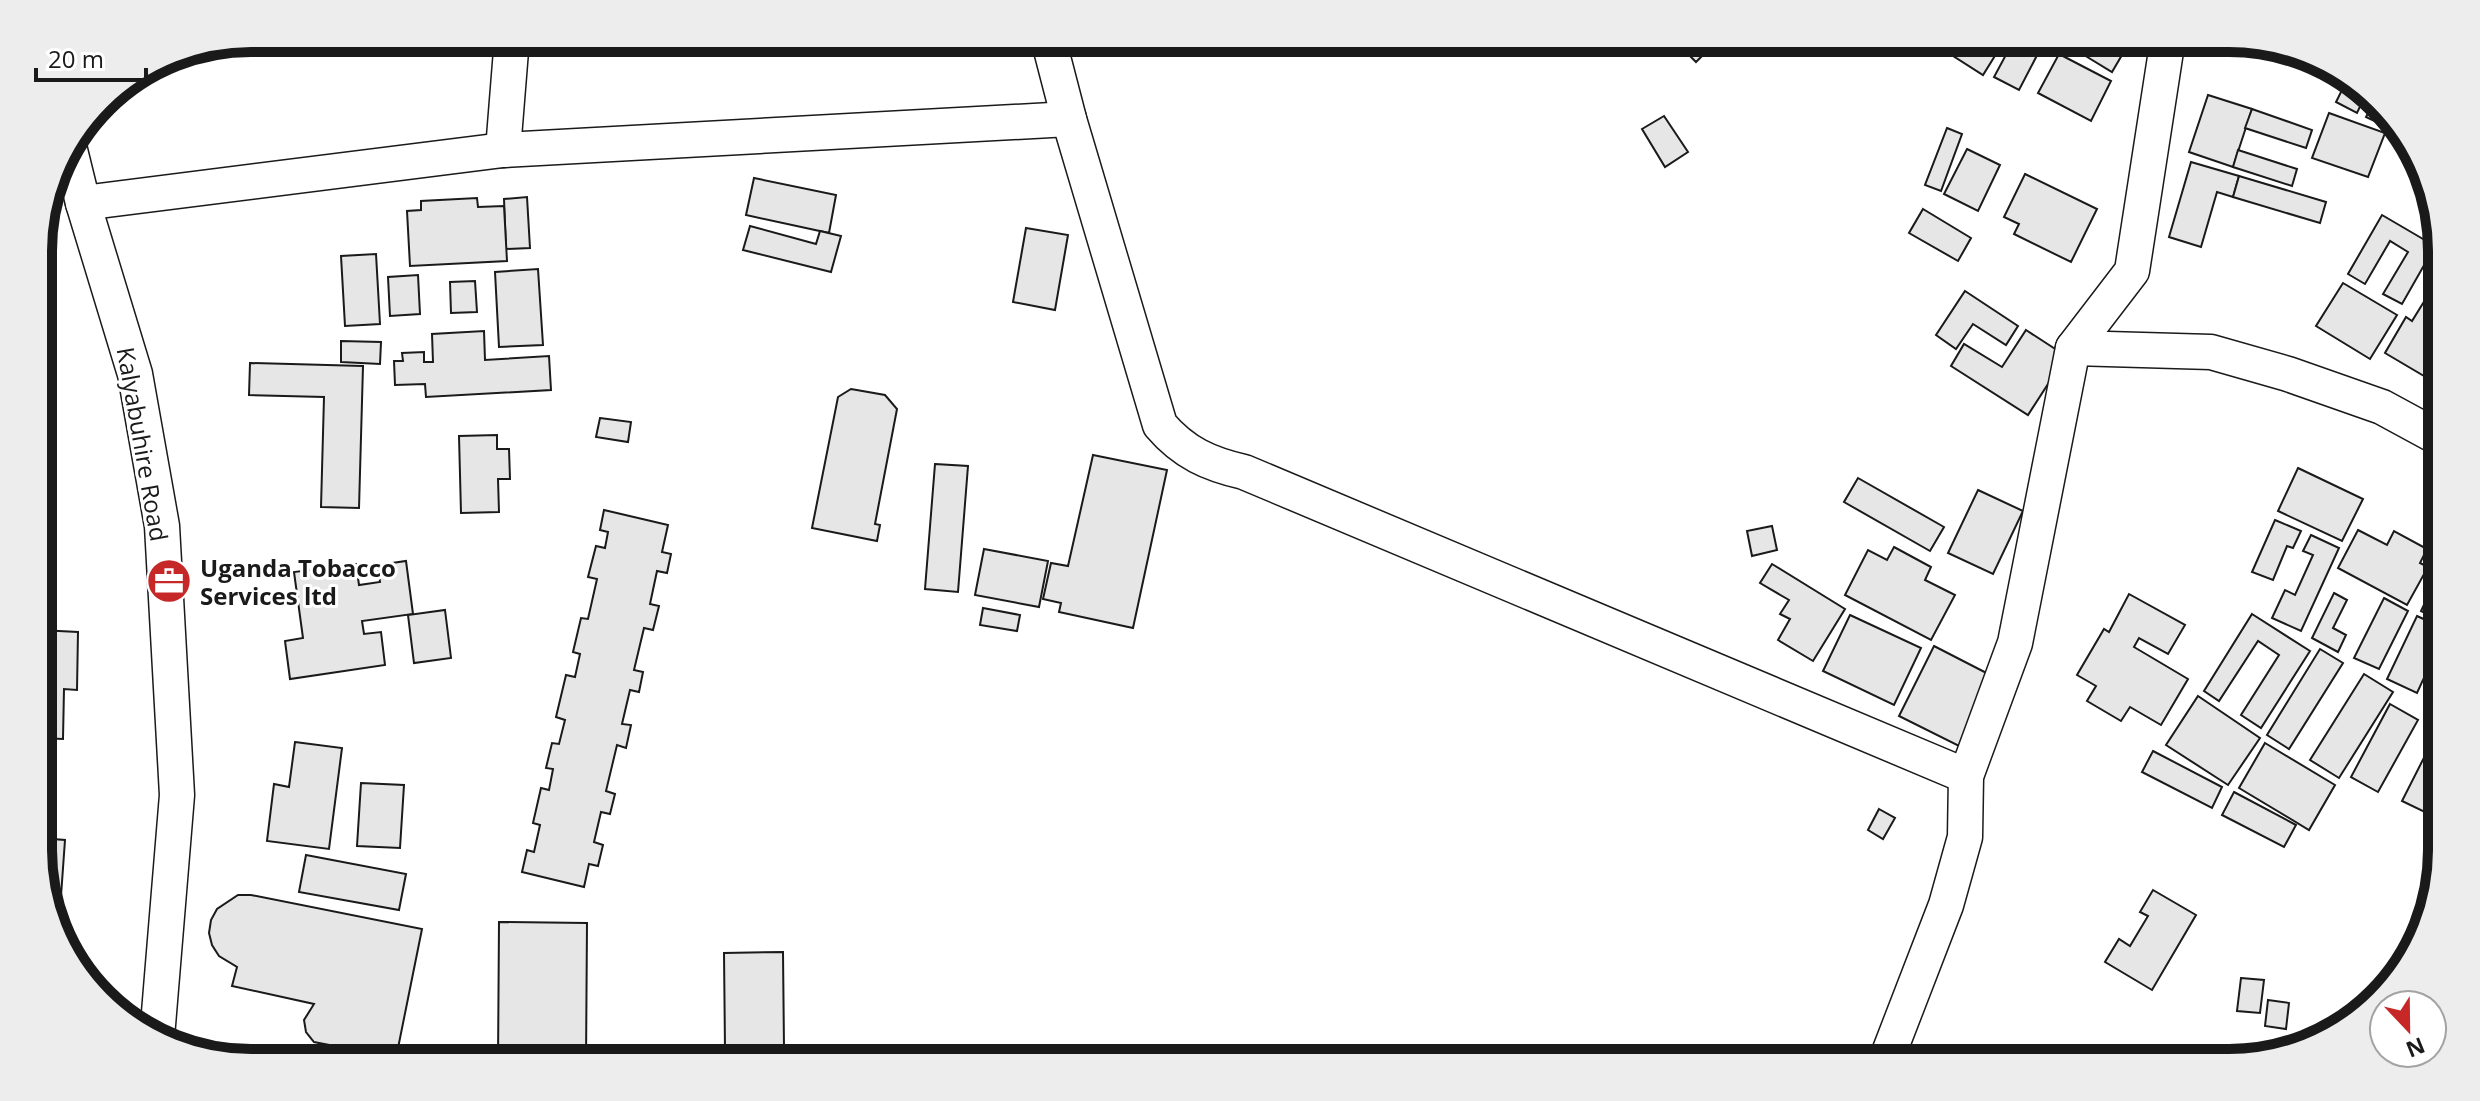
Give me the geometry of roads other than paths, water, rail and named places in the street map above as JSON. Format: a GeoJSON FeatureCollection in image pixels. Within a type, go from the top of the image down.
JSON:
{"type":"FeatureCollection","features":[{"type":"Feature","properties":{"kind":"street"},"geometry":{"type":"LineString","coordinates":[[503,150],[511,52]]}},
{"type":"Feature","properties":{"kind":"street"},"geometry":{"type":"LineString","coordinates":[[1052,52],[1160,425],[1176,444],[1222,467],[1244,472],[1966,776]]}},
{"type":"Feature","properties":{"kind":"street"},"geometry":{"type":"LineString","coordinates":[[1890,1049],[1946,905],[1965,837],[1966,776],[2015,643],[2073,348],[2132,271],[2166,52]]}},
{"type":"Feature","properties":{"kind":"street"},"geometry":{"type":"LineString","coordinates":[[83,203],[503,150],[1069,119]]}},
{"type":"Feature","properties":{"kind":"street","name":"Kalyabuhire Road"},"geometry":{"type":"LineString","coordinates":[[73,163],[135,374],[162,526],[177,795],[158,1025]]}},
{"type":"Feature","properties":{"kind":"street"},"geometry":{"type":"LineString","coordinates":[[2073,348],[2211,352],[2288,374],[2382,407],[2428,432]]}},
{"type":"Feature","properties":{"kind":"place","name":"Uganda Tobacco Services ltd"},"geometry":{"type":"Point","coordinates":[169,581]}}]}
